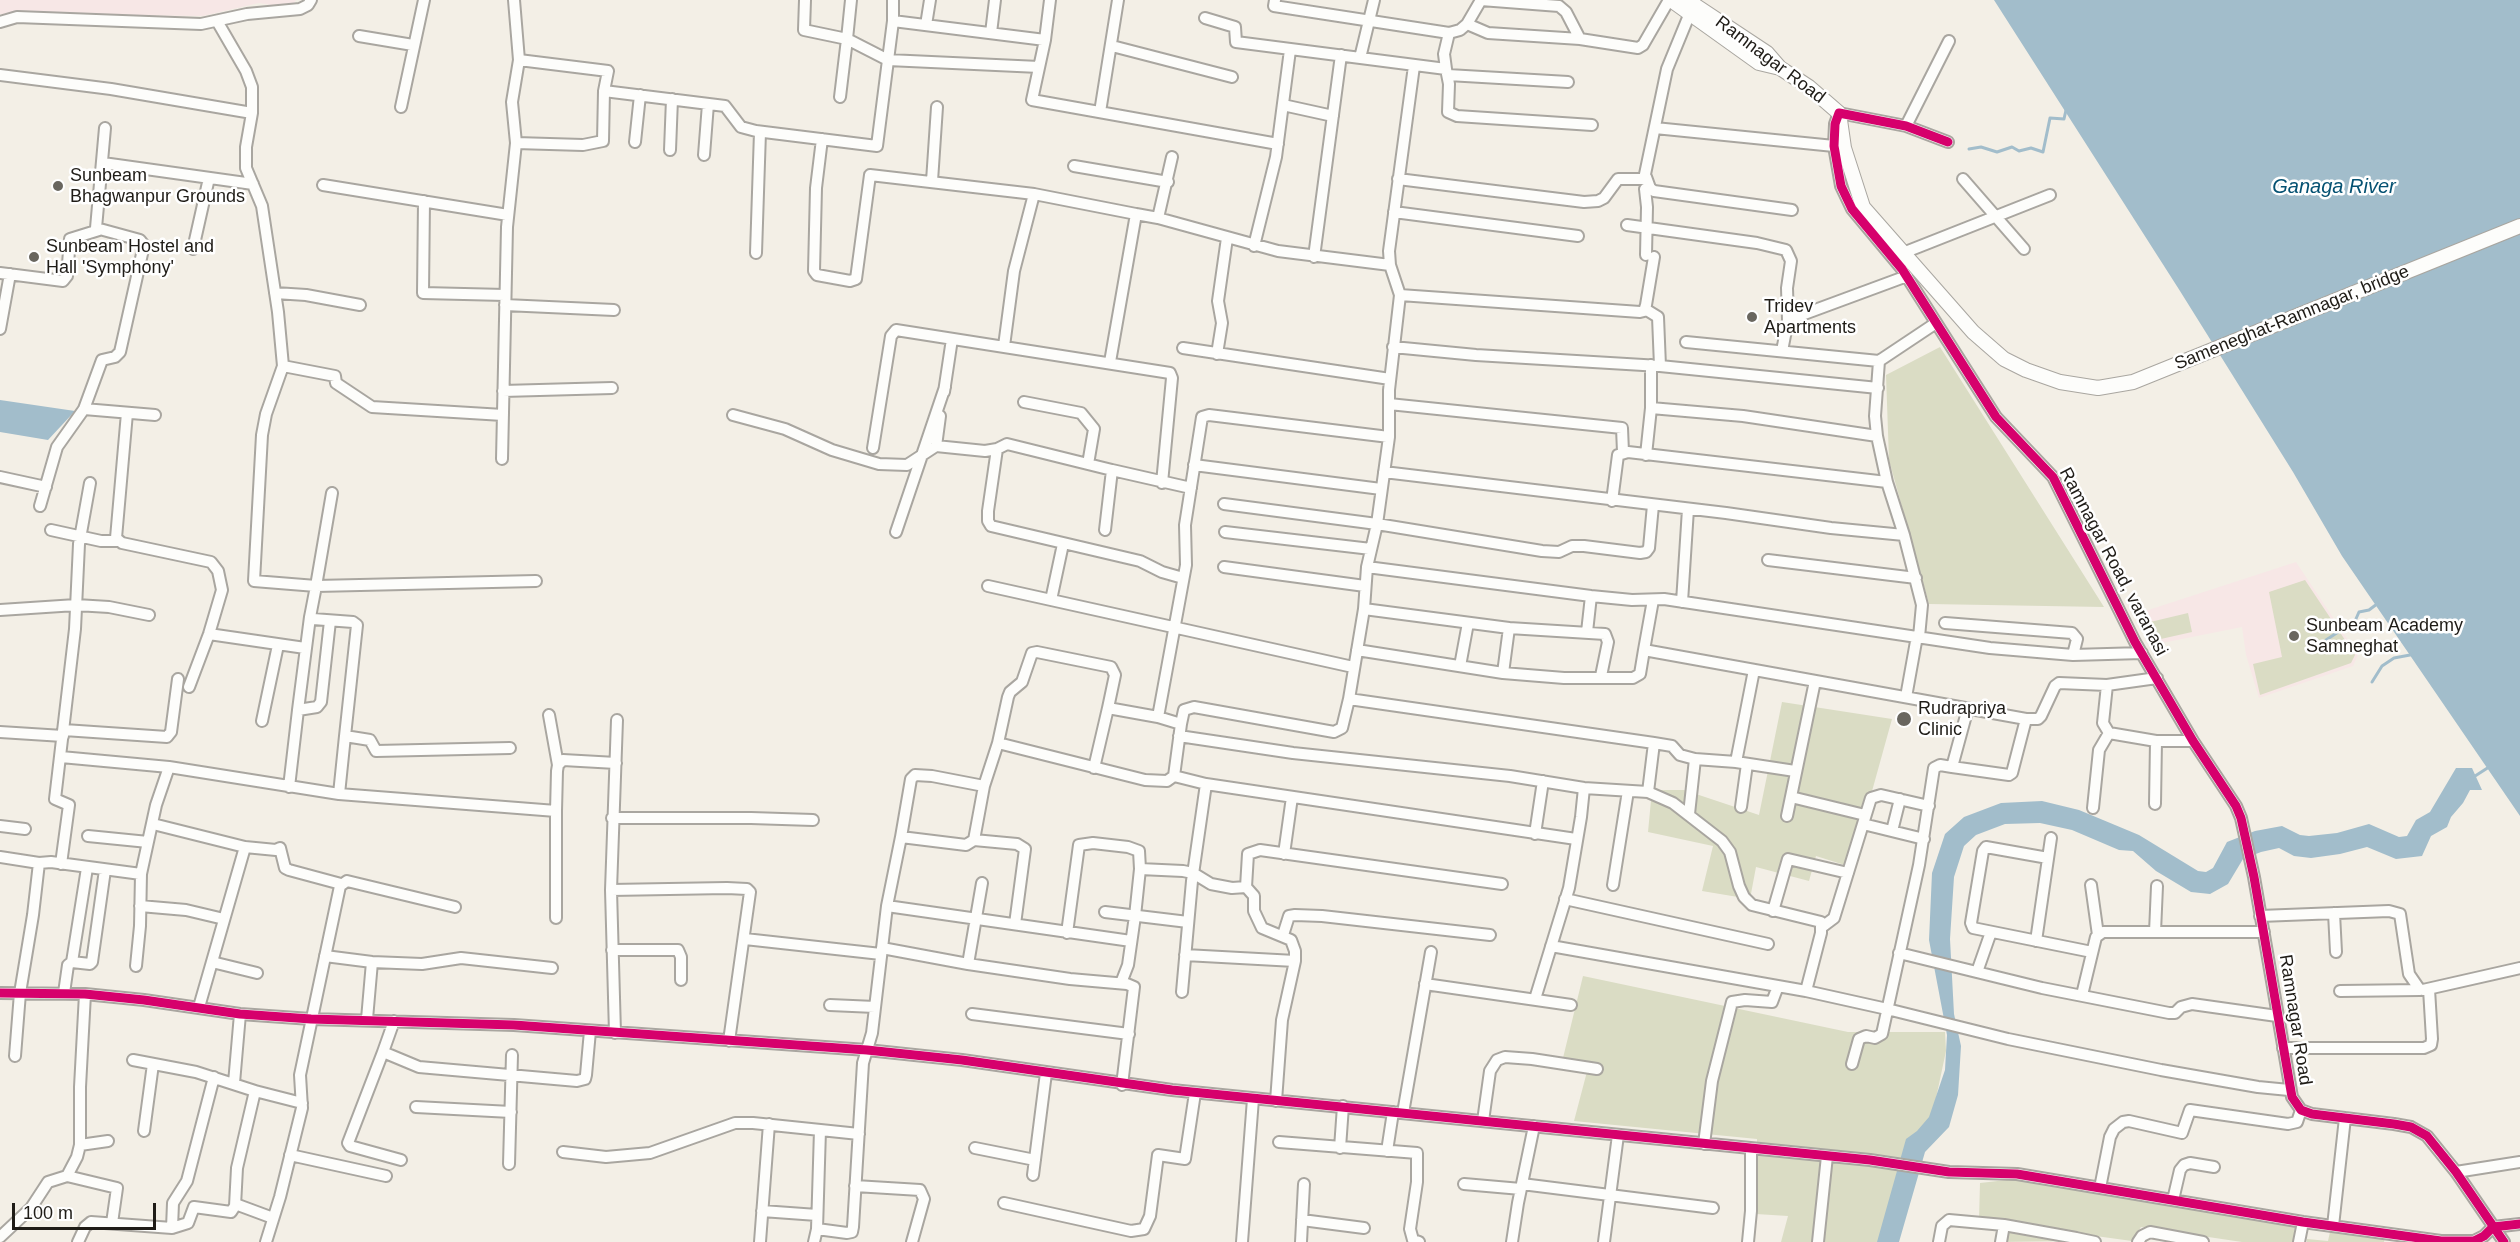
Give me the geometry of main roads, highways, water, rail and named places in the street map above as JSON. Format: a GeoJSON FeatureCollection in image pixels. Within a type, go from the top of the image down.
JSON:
{"type":"FeatureCollection","features":[{"type":"Feature","properties":{"kind":"main road","name":"Ramnagar Road"},"geometry":{"type":"LineString","coordinates":[[1670,0],[1688,7],[1767,53],[1780,68],[1809,87],[1839,113],[1844,148],[1863,207],[1951,308]]}},
{"type":"Feature","properties":{"kind":"main road","name":"Sameneghat-Ramnagar, bridge"},"geometry":{"type":"LineString","coordinates":[[1951,308],[1973,332],[2004,359],[2026,370],[2060,382],[2098,388],[2133,382],[2520,226]]}},
{"type":"Feature","properties":{"kind":"water","name":"Ganaga River"},"geometry":{"type":"Polygon","coordinates":[[[1994,0],[2520,0],[2520,816],[2342,556],[2293,472],[2180,291],[1994,0]]]}},
{"type":"Feature","properties":{"kind":"water"},"geometry":{"type":"Polygon","coordinates":[[[0,400],[75,411],[48,440],[0,432],[0,400]]]}},
{"type":"Feature","properties":{"kind":"water"},"geometry":{"type":"Polygon","coordinates":[[[2456,768],[2472,768],[2482,790],[2470,790],[2451,817],[2447,827],[2431,836],[2422,856],[2396,859],[2367,847],[2311,858],[2294,856],[2279,848],[2243,859],[2228,884],[2210,894],[2191,892],[2156,871],[2133,851],[2119,850],[2072,830],[2040,823],[2005,824],[1976,835],[1964,846],[1954,877],[1950,939],[1954,1014],[1961,1046],[1958,1095],[1949,1127],[1925,1152],[1899,1242],[1877,1242],[1906,1139],[1917,1131],[1929,1117],[1945,1070],[1947,1035],[1929,940],[1932,873],[1945,834],[1964,817],[2001,803],[2042,801],[2079,810],[2139,835],[2198,871],[2206,872],[2213,868],[2227,842],[2255,831],[2282,826],[2300,835],[2309,836],[2337,833],[2369,824],[2399,837],[2407,836],[2416,820],[2430,812],[2456,768]]]}},
{"type":"Feature","properties":{"kind":"waterway"},"geometry":{"type":"LineString","coordinates":[[1969,149],[1981,147],[1997,152],[2012,147],[2019,151],[2031,148],[2043,152],[2050,118],[2064,119],[2066,110]]}},
{"type":"Feature","properties":{"kind":"waterway"},"geometry":{"type":"LineString","coordinates":[[2326,640],[2355,621],[2359,612],[2369,610],[2377,604]]}},
{"type":"Feature","properties":{"kind":"waterway"},"geometry":{"type":"LineString","coordinates":[[2372,682],[2382,666],[2394,658],[2411,653]]}},
{"type":"Feature","properties":{"kind":"waterway"},"geometry":{"type":"LineString","coordinates":[[2472,778],[2489,767]]}},
{"type":"Feature","properties":{"kind":"place","name":"Sunbeam Bhagwanpur Grounds"},"geometry":{"type":"Point","coordinates":[58,186]}},
{"type":"Feature","properties":{"kind":"place","name":"Sunbeam Hostel and Hall 'Symphony'"},"geometry":{"type":"Point","coordinates":[34,257]}},
{"type":"Feature","properties":{"kind":"place","name":"Tridev Apartments"},"geometry":{"type":"Point","coordinates":[1752,317]}},
{"type":"Feature","properties":{"kind":"place","name":"Sunbeam Academy Samneghat"},"geometry":{"type":"Point","coordinates":[2294,636]}},
{"type":"Feature","properties":{"kind":"place","name":"Rudrapriya Clinic"},"geometry":{"type":"Point","coordinates":[1904,719]}}]}
